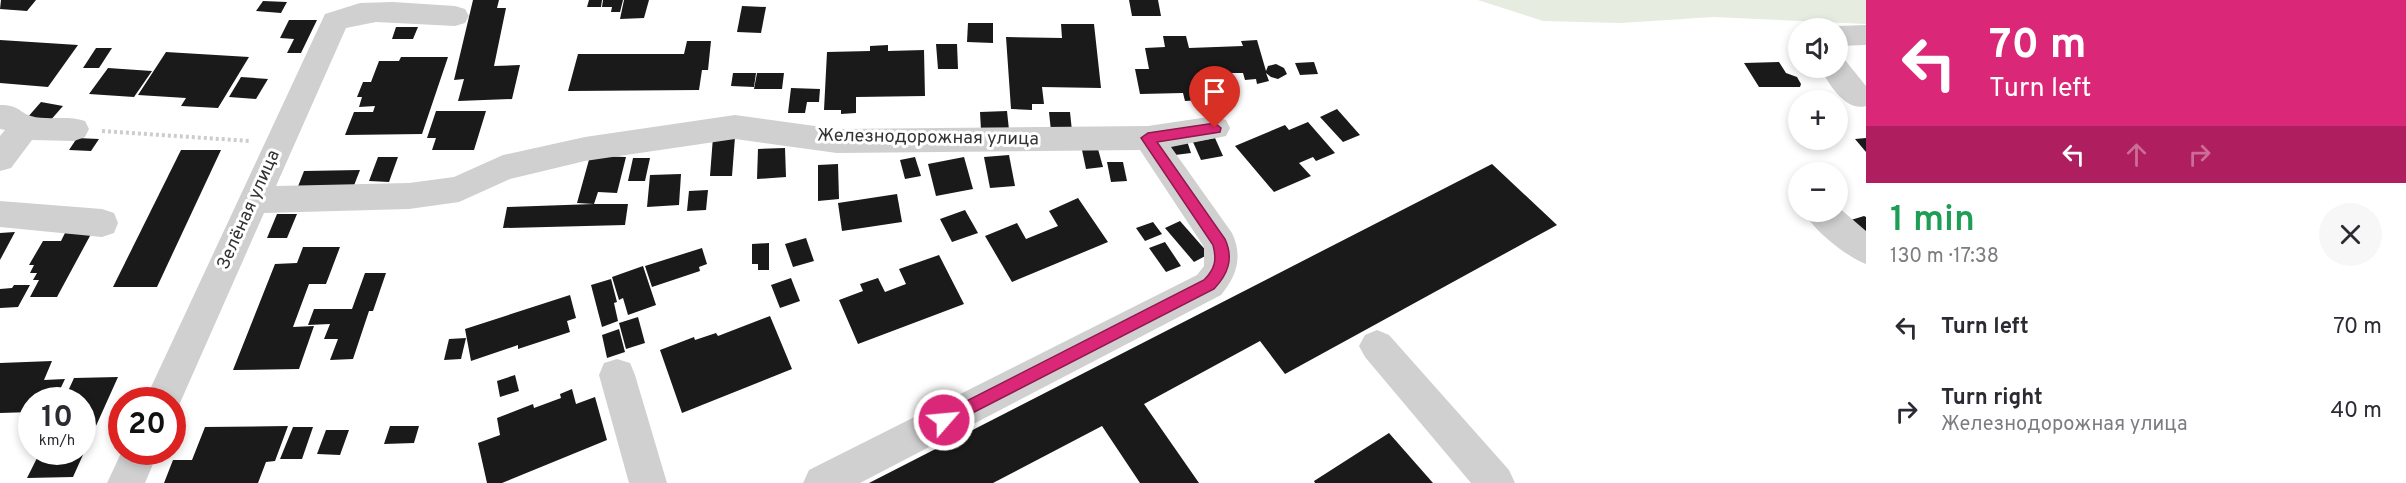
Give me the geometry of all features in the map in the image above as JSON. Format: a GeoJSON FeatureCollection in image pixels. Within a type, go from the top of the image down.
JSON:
{"type":"FeatureCollection","features":[{"type":"Feature","properties":{"kind":"street","name":"Зелёная улица"},"geometry":{"type":"LineString","coordinates":[[169,387],[335,21],[345,14],[364,12],[455,16]]}},
{"type":"Feature","properties":{"kind":"street"},"geometry":{"type":"LineString","coordinates":[[1848,36],[1866,35]]}},
{"type":"Feature","properties":{"kind":"street"},"geometry":{"type":"LineString","coordinates":[[1843,78],[1858,97]]}},
{"type":"Feature","properties":{"kind":"street"},"geometry":{"type":"LineString","coordinates":[[0,159],[12,122],[74,129]]}},
{"type":"Feature","properties":{"kind":"street","name":"Железнодорожная улица"},"geometry":{"type":"LineString","coordinates":[[253,200],[409,196],[459,189],[513,165],[585,149],[735,127],[837,141],[1148,138],[1215,128]]}},
{"type":"Feature","properties":{"kind":"street"},"geometry":{"type":"LineString","coordinates":[[822,483],[1209,285],[1220,274],[1223,258],[1220,243],[1148,138]]}},
{"type":"Feature","properties":{"kind":"street"},"geometry":{"type":"LineString","coordinates":[[0,214],[102,223]]}},
{"type":"Feature","properties":{"kind":"street"},"geometry":{"type":"LineString","coordinates":[[1832,222],[1866,250]]}},
{"type":"Feature","properties":{"kind":"street"},"geometry":{"type":"LineString","coordinates":[[1377,346],[1496,483]]}},
{"type":"Feature","properties":{"kind":"street"},"geometry":{"type":"LineString","coordinates":[[617,375],[648,483]]}},
{"type":"Feature","properties":{"kind":"street"},"geometry":{"type":"LineString","coordinates":[[126,483],[134,465]]}},
{"type":"Feature","properties":{"kind":"path"},"geometry":{"type":"LineString","coordinates":[[74,129],[279,143]]}},
{"type":"Feature","properties":{"kind":"shaded area"},"geometry":{"type":"Polygon","coordinates":[[[1478,0],[1866,0],[1866,24],[1848,23],[1848,18],[1788,18],[1788,20],[1713,17],[1621,23],[1543,21],[1478,0]]]}},
{"type":"Feature","properties":{"kind":"building"},"geometry":{"type":"Polygon","coordinates":[[[1,0],[36,0],[27,11],[0,9],[1,0]]]}},
{"type":"Feature","properties":{"kind":"building"},"geometry":{"type":"Polygon","coordinates":[[[473,0],[499,0],[497,8],[506,8],[494,66],[520,65],[512,99],[458,101],[464,79],[454,80],[473,0]]]}},
{"type":"Feature","properties":{"kind":"building"},"geometry":{"type":"Polygon","coordinates":[[[589,0],[602,0],[601,7],[587,7],[589,0]]]}},
{"type":"Feature","properties":{"kind":"building"},"geometry":{"type":"Polygon","coordinates":[[[603,0],[623,0],[620,12],[611,12],[612,7],[602,7],[603,0]]]}},
{"type":"Feature","properties":{"kind":"building"},"geometry":{"type":"Polygon","coordinates":[[[624,0],[649,0],[644,18],[620,19],[624,0]]]}},
{"type":"Feature","properties":{"kind":"building"},"geometry":{"type":"Polygon","coordinates":[[[1129,0],[1158,0],[1161,16],[1132,16],[1129,0]]]}},
{"type":"Feature","properties":{"kind":"building"},"geometry":{"type":"Polygon","coordinates":[[[263,1],[287,2],[281,13],[256,11],[263,1]]]}},
{"type":"Feature","properties":{"kind":"building"},"geometry":{"type":"Polygon","coordinates":[[[742,6],[766,7],[761,33],[737,32],[742,6]]]}},
{"type":"Feature","properties":{"kind":"building"},"geometry":{"type":"Polygon","coordinates":[[[289,20],[317,20],[301,53],[287,53],[294,39],[280,38],[289,20]]]}},
{"type":"Feature","properties":{"kind":"building"},"geometry":{"type":"Polygon","coordinates":[[[968,23],[993,23],[993,43],[967,42],[968,23]]]}},
{"type":"Feature","properties":{"kind":"building"},"geometry":{"type":"Polygon","coordinates":[[[1061,24],[1094,24],[1101,88],[1042,87],[1044,104],[1032,104],[1032,110],[1011,109],[1006,37],[1062,38],[1061,24]]]}},
{"type":"Feature","properties":{"kind":"building"},"geometry":{"type":"Polygon","coordinates":[[[396,27],[418,27],[413,39],[392,39],[396,27]]]}},
{"type":"Feature","properties":{"kind":"building"},"geometry":{"type":"Polygon","coordinates":[[[1163,36],[1186,36],[1189,48],[1243,46],[1241,41],[1257,40],[1266,71],[1268,66],[1276,64],[1284,68],[1287,74],[1278,79],[1266,73],[1269,81],[1257,84],[1256,79],[1245,80],[1243,73],[1220,73],[1224,90],[1199,91],[1201,100],[1185,101],[1183,93],[1140,94],[1135,69],[1149,69],[1145,48],[1165,47],[1163,36]]]}},
{"type":"Feature","properties":{"kind":"building"},"geometry":{"type":"Polygon","coordinates":[[[0,40],[78,45],[48,87],[0,83],[0,40]]]}},
{"type":"Feature","properties":{"kind":"building"},"geometry":{"type":"Polygon","coordinates":[[[687,41],[711,41],[708,70],[702,70],[699,90],[568,91],[578,54],[684,54],[687,41]]]}},
{"type":"Feature","properties":{"kind":"building"},"geometry":{"type":"Polygon","coordinates":[[[936,44],[957,44],[958,69],[938,69],[936,44]]]}},
{"type":"Feature","properties":{"kind":"building"},"geometry":{"type":"Polygon","coordinates":[[[888,45],[888,51],[924,50],[925,96],[856,97],[856,113],[841,114],[841,110],[824,110],[827,52],[870,51],[870,46],[888,45]]]}},
{"type":"Feature","properties":{"kind":"building"},"geometry":{"type":"Polygon","coordinates":[[[96,48],[112,48],[99,68],[83,68],[96,48]]]}},
{"type":"Feature","properties":{"kind":"building"},"geometry":{"type":"Polygon","coordinates":[[[166,52],[249,57],[218,108],[181,106],[186,98],[138,95],[166,52]]]}},
{"type":"Feature","properties":{"kind":"building"},"geometry":{"type":"Polygon","coordinates":[[[401,57],[448,57],[422,134],[345,135],[354,112],[373,112],[375,106],[359,107],[362,97],[357,97],[363,82],[371,82],[379,61],[399,61],[401,57]]]}},
{"type":"Feature","properties":{"kind":"building"},"geometry":{"type":"Polygon","coordinates":[[[1314,62],[1318,74],[1300,75],[1295,63],[1314,62]]]}},
{"type":"Feature","properties":{"kind":"building"},"geometry":{"type":"Polygon","coordinates":[[[1779,62],[1788,74],[1788,78],[1798,78],[1800,87],[1759,87],[1744,63],[1779,62]]]}},
{"type":"Feature","properties":{"kind":"building"},"geometry":{"type":"Polygon","coordinates":[[[108,68],[152,71],[134,97],[89,94],[108,68]]]}},
{"type":"Feature","properties":{"kind":"building"},"geometry":{"type":"Polygon","coordinates":[[[733,73],[756,73],[754,87],[731,86],[733,73]]]}},
{"type":"Feature","properties":{"kind":"building"},"geometry":{"type":"Polygon","coordinates":[[[757,73],[784,73],[782,89],[754,89],[757,73]]]}},
{"type":"Feature","properties":{"kind":"building"},"geometry":{"type":"Polygon","coordinates":[[[241,77],[268,79],[256,99],[229,97],[241,77]]]}},
{"type":"Feature","properties":{"kind":"building"},"geometry":{"type":"Polygon","coordinates":[[[791,88],[820,89],[819,102],[807,102],[805,113],[788,113],[791,88]]]}},
{"type":"Feature","properties":{"kind":"building"},"geometry":{"type":"Polygon","coordinates":[[[41,102],[63,106],[49,122],[27,118],[41,102]]]}},
{"type":"Feature","properties":{"kind":"building"},"geometry":{"type":"Polygon","coordinates":[[[1337,109],[1360,135],[1343,142],[1320,117],[1337,109]]]}},
{"type":"Feature","properties":{"kind":"building"},"geometry":{"type":"Polygon","coordinates":[[[436,111],[486,111],[474,150],[432,150],[436,138],[427,138],[436,111]]]}},
{"type":"Feature","properties":{"kind":"building"},"geometry":{"type":"Polygon","coordinates":[[[1007,111],[1009,130],[981,130],[980,112],[1007,111]]]}},
{"type":"Feature","properties":{"kind":"building"},"geometry":{"type":"Polygon","coordinates":[[[1049,112],[1070,112],[1072,131],[1051,131],[1049,112]]]}},
{"type":"Feature","properties":{"kind":"building"},"geometry":{"type":"Polygon","coordinates":[[[1308,122],[1335,153],[1316,161],[1313,157],[1299,163],[1311,176],[1274,192],[1235,146],[1285,125],[1289,130],[1308,122]]]}},
{"type":"Feature","properties":{"kind":"building"},"geometry":{"type":"Polygon","coordinates":[[[713,137],[735,137],[732,176],[710,176],[713,137]]]}},
{"type":"Feature","properties":{"kind":"building"},"geometry":{"type":"Polygon","coordinates":[[[77,138],[99,139],[91,151],[69,150],[77,138]]]}},
{"type":"Feature","properties":{"kind":"building"},"geometry":{"type":"Polygon","coordinates":[[[1215,138],[1223,156],[1201,160],[1193,142],[1215,138]]]}},
{"type":"Feature","properties":{"kind":"building"},"geometry":{"type":"Polygon","coordinates":[[[1866,138],[1866,152],[1855,139],[1866,138]]]}},
{"type":"Feature","properties":{"kind":"building"},"geometry":{"type":"Polygon","coordinates":[[[1187,141],[1191,153],[1167,156],[1163,143],[1187,141]]]}},
{"type":"Feature","properties":{"kind":"building"},"geometry":{"type":"Polygon","coordinates":[[[785,148],[786,177],[757,179],[758,149],[785,148]]]}},
{"type":"Feature","properties":{"kind":"building"},"geometry":{"type":"Polygon","coordinates":[[[1098,149],[1103,167],[1086,169],[1082,150],[1098,149]]]}},
{"type":"Feature","properties":{"kind":"building"},"geometry":{"type":"Polygon","coordinates":[[[181,150],[221,150],[157,287],[113,287],[181,150]]]}},
{"type":"Feature","properties":{"kind":"building"},"geometry":{"type":"Polygon","coordinates":[[[1009,155],[1015,186],[990,188],[984,157],[1009,155]]]}},
{"type":"Feature","properties":{"kind":"building"},"geometry":{"type":"Polygon","coordinates":[[[590,156],[626,157],[617,193],[598,192],[594,204],[577,203],[590,156]]]}},
{"type":"Feature","properties":{"kind":"building"},"geometry":{"type":"Polygon","coordinates":[[[378,157],[398,157],[389,182],[369,181],[378,157]]]}},
{"type":"Feature","properties":{"kind":"building"},"geometry":{"type":"Polygon","coordinates":[[[915,157],[921,176],[905,179],[900,160],[915,157]]]}},
{"type":"Feature","properties":{"kind":"building"},"geometry":{"type":"Polygon","coordinates":[[[964,157],[973,189],[936,196],[928,164],[964,157]]]}},
{"type":"Feature","properties":{"kind":"building"},"geometry":{"type":"Polygon","coordinates":[[[633,158],[650,158],[645,181],[628,181],[633,158]]]}},
{"type":"Feature","properties":{"kind":"building"},"geometry":{"type":"Polygon","coordinates":[[[1107,162],[1123,162],[1127,181],[1111,182],[1107,162]]]}},
{"type":"Feature","properties":{"kind":"building"},"geometry":{"type":"Polygon","coordinates":[[[838,164],[839,199],[818,201],[818,165],[838,164]]]}},
{"type":"Feature","properties":{"kind":"building"},"geometry":{"type":"Polygon","coordinates":[[[1492,164],[1557,225],[1285,374],[1260,341],[1144,404],[1199,483],[1140,483],[1102,426],[993,483],[869,483],[1492,164]]]}},
{"type":"Feature","properties":{"kind":"building"},"geometry":{"type":"Polygon","coordinates":[[[360,170],[353,188],[297,189],[304,171],[360,170]]]}},
{"type":"Feature","properties":{"kind":"building"},"geometry":{"type":"Polygon","coordinates":[[[681,174],[679,205],[647,207],[650,175],[681,174]]]}},
{"type":"Feature","properties":{"kind":"building"},"geometry":{"type":"Polygon","coordinates":[[[708,190],[706,210],[687,211],[689,191],[708,190]]]}},
{"type":"Feature","properties":{"kind":"building"},"geometry":{"type":"Polygon","coordinates":[[[897,194],[902,222],[842,231],[838,203],[897,194]]]}},
{"type":"Feature","properties":{"kind":"building"},"geometry":{"type":"Polygon","coordinates":[[[1078,198],[1108,242],[1012,282],[985,236],[1017,223],[1026,239],[1058,226],[1049,211],[1078,198]]]}},
{"type":"Feature","properties":{"kind":"building"},"geometry":{"type":"Polygon","coordinates":[[[628,204],[625,225],[503,228],[507,207],[628,204]]]}},
{"type":"Feature","properties":{"kind":"building"},"geometry":{"type":"Polygon","coordinates":[[[965,210],[978,233],[952,242],[940,219],[965,210]]]}},
{"type":"Feature","properties":{"kind":"building"},"geometry":{"type":"Polygon","coordinates":[[[277,214],[297,214],[287,238],[267,238],[277,214]]]}},
{"type":"Feature","properties":{"kind":"building"},"geometry":{"type":"Polygon","coordinates":[[[1866,217],[1866,235],[1851,220],[1866,217]]]}},
{"type":"Feature","properties":{"kind":"building"},"geometry":{"type":"Polygon","coordinates":[[[1180,221],[1209,254],[1194,262],[1165,228],[1180,221]]]}},
{"type":"Feature","properties":{"kind":"building"},"geometry":{"type":"Polygon","coordinates":[[[1153,222],[1162,234],[1145,241],[1136,228],[1153,222]]]}},
{"type":"Feature","properties":{"kind":"building"},"geometry":{"type":"Polygon","coordinates":[[[15,232],[0,260],[0,233],[15,232]]]}},
{"type":"Feature","properties":{"kind":"building"},"geometry":{"type":"Polygon","coordinates":[[[65,233],[91,234],[57,297],[30,297],[39,280],[33,280],[37,273],[30,273],[34,265],[29,265],[43,241],[61,241],[65,233]]]}},
{"type":"Feature","properties":{"kind":"building"},"geometry":{"type":"Polygon","coordinates":[[[806,238],[814,261],[793,267],[785,244],[806,238]]]}},
{"type":"Feature","properties":{"kind":"building"},"geometry":{"type":"Polygon","coordinates":[[[1165,242],[1181,266],[1166,272],[1149,248],[1165,242]]]}},
{"type":"Feature","properties":{"kind":"building"},"geometry":{"type":"Polygon","coordinates":[[[769,243],[769,270],[758,270],[758,264],[752,264],[752,244],[769,243]]]}},
{"type":"Feature","properties":{"kind":"building"},"geometry":{"type":"Polygon","coordinates":[[[303,247],[340,247],[326,284],[309,284],[293,327],[314,326],[299,369],[233,370],[275,264],[297,263],[303,247]]]}},
{"type":"Feature","properties":{"kind":"building"},"geometry":{"type":"Polygon","coordinates":[[[702,248],[707,264],[699,267],[700,271],[652,287],[645,266],[702,248]]]}},
{"type":"Feature","properties":{"kind":"building"},"geometry":{"type":"Polygon","coordinates":[[[939,255],[964,304],[858,344],[839,300],[863,291],[860,284],[878,278],[885,292],[906,284],[899,269],[939,255]]]}},
{"type":"Feature","properties":{"kind":"building"},"geometry":{"type":"Polygon","coordinates":[[[643,266],[656,305],[628,315],[623,298],[619,300],[612,277],[643,266]]]}},
{"type":"Feature","properties":{"kind":"building"},"geometry":{"type":"Polygon","coordinates":[[[365,273],[386,273],[373,311],[369,311],[353,359],[330,360],[338,339],[324,339],[330,324],[308,325],[314,309],[352,309],[365,273]]]}},
{"type":"Feature","properties":{"kind":"building"},"geometry":{"type":"Polygon","coordinates":[[[791,278],[800,301],[780,308],[771,285],[791,278]]]}},
{"type":"Feature","properties":{"kind":"building"},"geometry":{"type":"Polygon","coordinates":[[[611,279],[617,302],[614,303],[618,321],[602,327],[591,285],[611,279]]]}},
{"type":"Feature","properties":{"kind":"building"},"geometry":{"type":"Polygon","coordinates":[[[14,285],[30,285],[18,307],[0,308],[0,289],[12,288],[14,285]]]}},
{"type":"Feature","properties":{"kind":"building"},"geometry":{"type":"Polygon","coordinates":[[[570,295],[576,318],[567,321],[570,332],[518,349],[518,345],[471,361],[465,329],[570,295]]]}},
{"type":"Feature","properties":{"kind":"building"},"geometry":{"type":"Polygon","coordinates":[[[770,316],[792,369],[682,413],[660,350],[694,337],[695,340],[716,333],[718,336],[770,316]]]}},
{"type":"Feature","properties":{"kind":"building"},"geometry":{"type":"Polygon","coordinates":[[[638,317],[645,343],[626,349],[619,323],[638,317]]]}},
{"type":"Feature","properties":{"kind":"building"},"geometry":{"type":"Polygon","coordinates":[[[619,329],[625,352],[607,358],[602,335],[619,329]]]}},
{"type":"Feature","properties":{"kind":"building"},"geometry":{"type":"Polygon","coordinates":[[[466,338],[461,359],[444,360],[449,339],[466,338]]]}},
{"type":"Feature","properties":{"kind":"building"},"geometry":{"type":"Polygon","coordinates":[[[52,361],[44,380],[65,379],[61,387],[18,387],[18,412],[0,413],[0,363],[52,361]]]}},
{"type":"Feature","properties":{"kind":"building"},"geometry":{"type":"Polygon","coordinates":[[[515,375],[519,391],[500,397],[497,381],[515,375]]]}},
{"type":"Feature","properties":{"kind":"building"},"geometry":{"type":"Polygon","coordinates":[[[118,377],[114,387],[108,387],[108,399],[96,426],[96,387],[70,387],[74,378],[118,377]]]}},
{"type":"Feature","properties":{"kind":"building"},"geometry":{"type":"Polygon","coordinates":[[[572,389],[576,404],[595,397],[607,440],[502,483],[487,483],[478,443],[500,435],[497,418],[533,404],[534,408],[561,398],[560,394],[572,389]]]}},
{"type":"Feature","properties":{"kind":"building"},"geometry":{"type":"Polygon","coordinates":[[[288,426],[275,461],[266,462],[258,483],[164,483],[171,465],[186,465],[186,460],[192,460],[205,427],[288,426]]]}},
{"type":"Feature","properties":{"kind":"building"},"geometry":{"type":"Polygon","coordinates":[[[390,426],[419,426],[414,443],[384,444],[390,426]]]}},
{"type":"Feature","properties":{"kind":"building"},"geometry":{"type":"Polygon","coordinates":[[[293,427],[313,427],[302,459],[280,459],[293,427]]]}},
{"type":"Feature","properties":{"kind":"building"},"geometry":{"type":"Polygon","coordinates":[[[326,430],[349,430],[340,455],[317,454],[326,430]]]}},
{"type":"Feature","properties":{"kind":"building"},"geometry":{"type":"Polygon","coordinates":[[[1389,433],[1433,483],[1315,483],[1314,481],[1389,433]]]}},
{"type":"Feature","properties":{"kind":"building"},"geometry":{"type":"Polygon","coordinates":[[[34,465],[78,465],[73,477],[27,478],[34,465]]]}},
{"type":"Feature","properties":{"kind":"route"},"geometry":{"type":"LineString","coordinates":[[944,420],[1209,285],[1220,274],[1223,258],[1220,243],[1148,138],[1215,128]]}}]}
